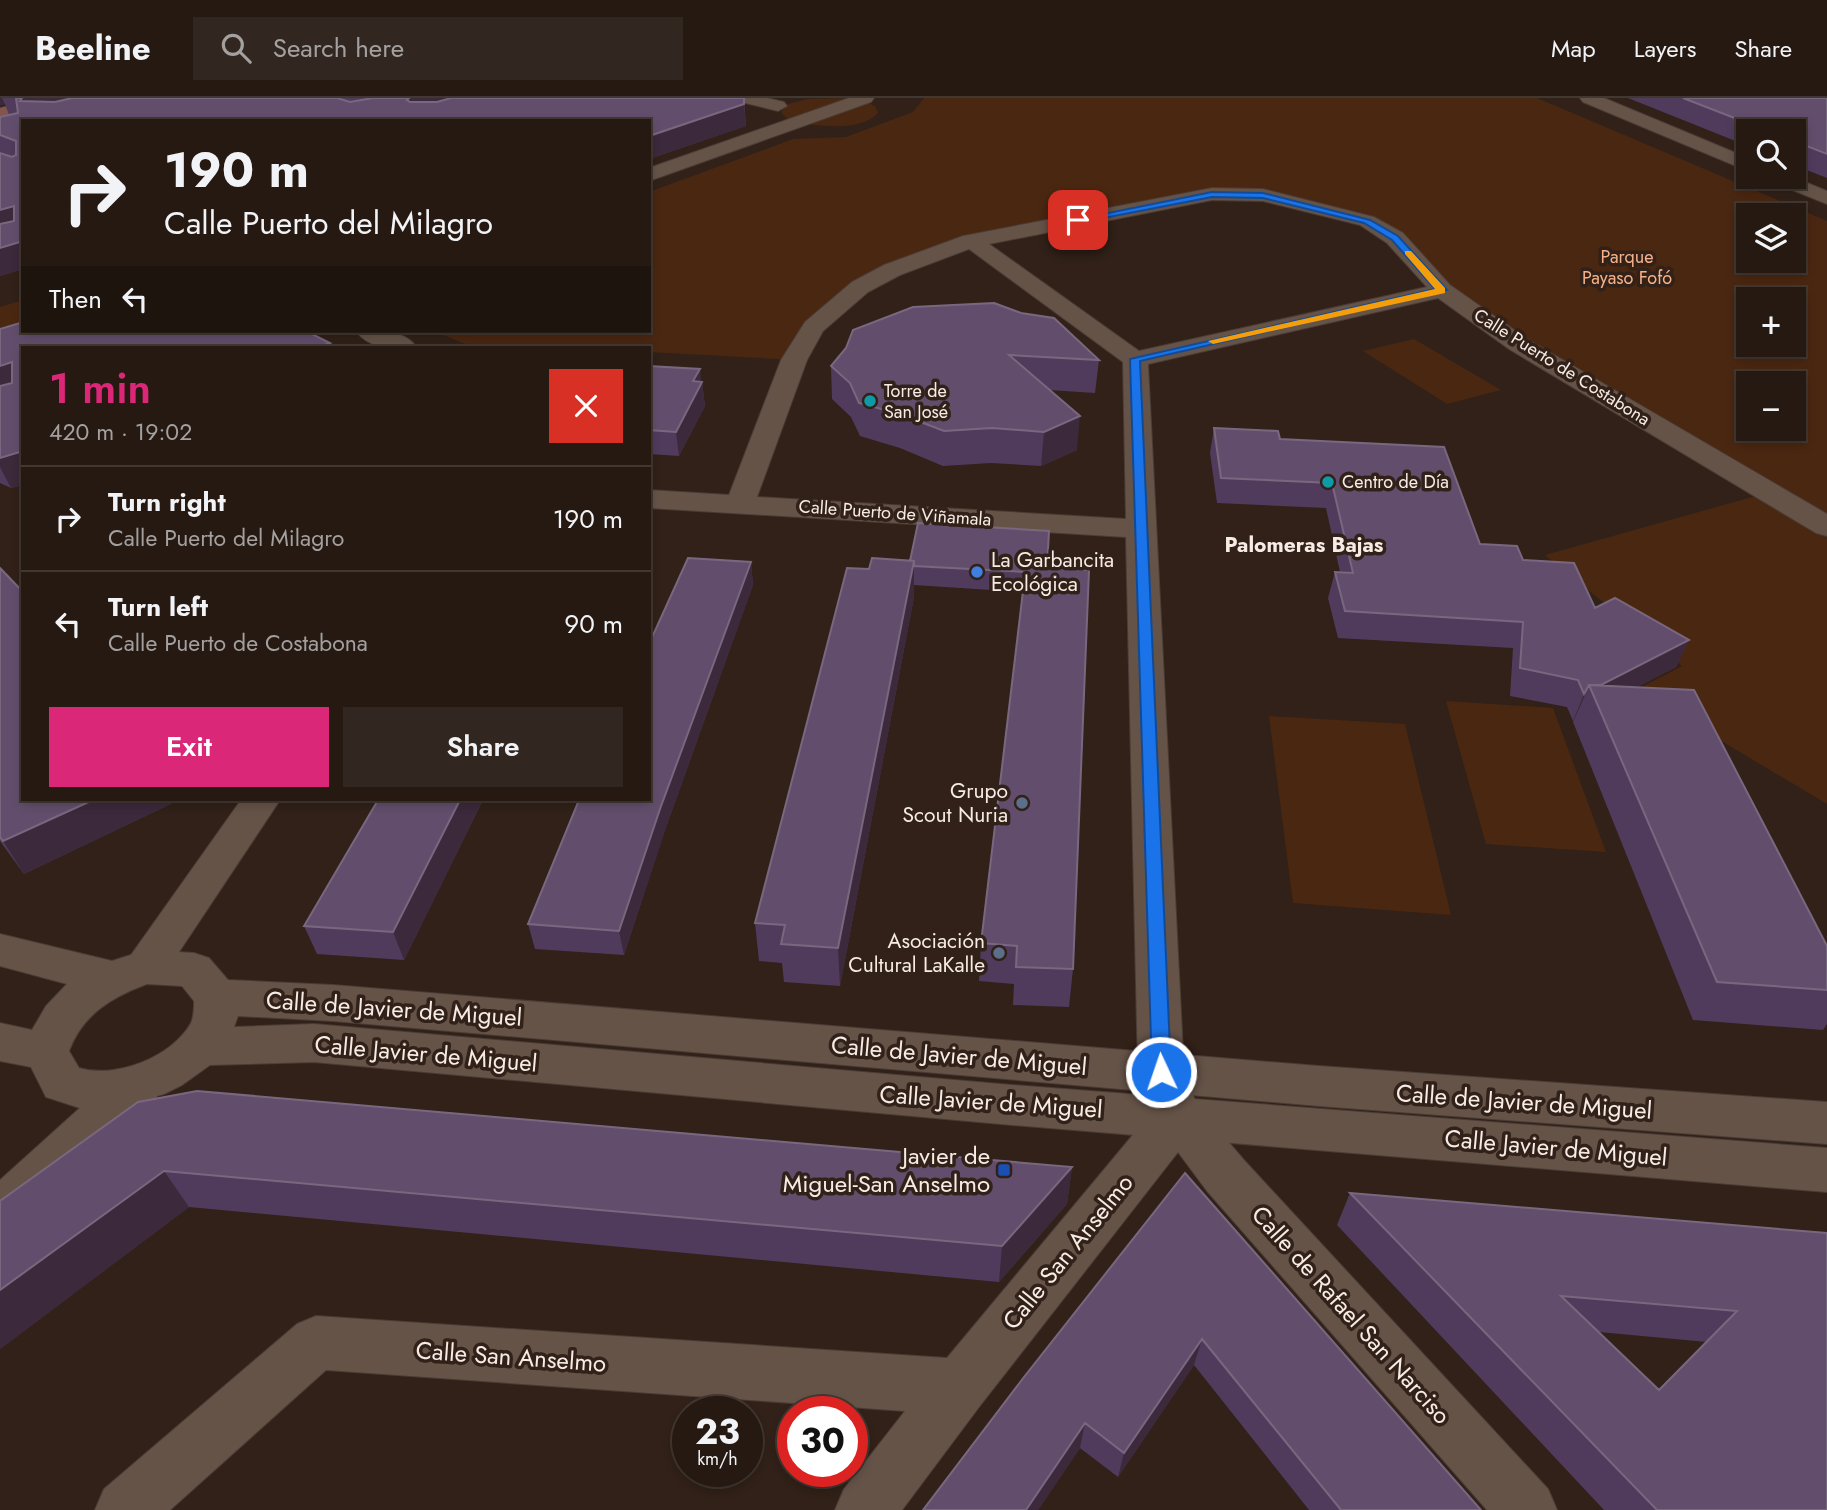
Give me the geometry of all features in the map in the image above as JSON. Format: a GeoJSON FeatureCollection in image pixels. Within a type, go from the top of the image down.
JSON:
{"type":"FeatureCollection","features":[{"type":"Feature","properties":{"kind":"main road"},"geometry":{"type":"LineString","coordinates":[[0,113],[64,106]]}},
{"type":"Feature","properties":{"kind":"main road"},"geometry":{"type":"LineString","coordinates":[[43,119],[64,106]]}},
{"type":"Feature","properties":{"kind":"main road"},"geometry":{"type":"LineString","coordinates":[[0,130],[21,125]]}},
{"type":"Feature","properties":{"kind":"street"},"geometry":{"type":"LineString","coordinates":[[747,98],[778,106],[798,98]]}},
{"type":"Feature","properties":{"kind":"street"},"geometry":{"type":"LineString","coordinates":[[651,174],[865,98],[883,107]]}},
{"type":"Feature","properties":{"kind":"street"},"geometry":{"type":"LineString","coordinates":[[1589,98],[1736,160]]}},
{"type":"Feature","properties":{"kind":"street"},"geometry":{"type":"LineString","coordinates":[[778,106],[776,116],[791,124],[831,128]]}},
{"type":"Feature","properties":{"kind":"street"},"geometry":{"type":"LineString","coordinates":[[1806,189],[1826,197]]}},
{"type":"Feature","properties":{"kind":"street","name":"Calle Puerto de Costabona"},"geometry":{"type":"LineString","coordinates":[[740,504],[794,360],[813,327],[860,287],[892,270],[971,241],[1212,194],[1263,195],[1367,222],[1395,238],[1442,290],[1518,344],[1827,527]]}},
{"type":"Feature","properties":{"kind":"street"},"geometry":{"type":"LineString","coordinates":[[971,241],[1135,359],[1442,290]]}},
{"type":"Feature","properties":{"kind":"street"},"geometry":{"type":"LineString","coordinates":[[372,333],[401,346]]}},
{"type":"Feature","properties":{"kind":"street"},"geometry":{"type":"LineString","coordinates":[[1135,359],[1170,1094]]}},
{"type":"Feature","properties":{"kind":"street","name":"Calle Puerto de Viñamala"},"geometry":{"type":"LineString","coordinates":[[651,499],[1141,529]]}},
{"type":"Feature","properties":{"kind":"street"},"geometry":{"type":"LineString","coordinates":[[0,950],[129,973],[194,970],[216,997],[215,1020],[197,1047],[169,1070],[139,1084],[93,1091],[63,1083],[46,1052],[54,1027],[77,999],[129,973],[260,801]]}},
{"type":"Feature","properties":{"kind":"street","name":"Calle de Javier de Miguel"},"geometry":{"type":"LineString","coordinates":[[216,997],[333,1003],[1170,1094],[1827,1124]]}},
{"type":"Feature","properties":{"kind":"street"},"geometry":{"type":"LineString","coordinates":[[0,1042],[46,1052]]}},
{"type":"Feature","properties":{"kind":"street","name":"Calle Javier de Miguel"},"geometry":{"type":"LineString","coordinates":[[197,1047],[314,1043],[1012,1105],[1170,1094],[1827,1170]]}},
{"type":"Feature","properties":{"kind":"street"},"geometry":{"type":"LineString","coordinates":[[0,1212],[139,1084]]}},
{"type":"Feature","properties":{"kind":"street","name":"Calle San Anselmo"},"geometry":{"type":"LineString","coordinates":[[865,1510],[959,1387],[1170,1094]]}},
{"type":"Feature","properties":{"kind":"street","name":"Calle de Rafael San Narciso"},"geometry":{"type":"LineString","coordinates":[[1170,1094],[1225,1175],[1527,1510]]}},
{"type":"Feature","properties":{"kind":"street","name":"Calle San Anselmo"},"geometry":{"type":"LineString","coordinates":[[125,1510],[316,1343],[959,1387]]}},
{"type":"Feature","properties":{"kind":"green space","name":"Parque Payaso Fofó"},"geometry":{"type":"Polygon","coordinates":[[[924,98],[1537,98],[1736,182],[1736,189],[1752,189],[1785,203],[1736,203],[1736,273],[1806,273],[1806,212],[1827,221],[1827,804],[1636,690],[1682,666],[1545,555],[1770,492],[1518,344],[1367,221],[1233,193],[971,241],[860,287],[794,360],[651,352],[651,346],[470,346],[439,333],[651,333],[651,191],[793,139],[846,137],[913,112],[924,98]]]}},
{"type":"Feature","properties":{"kind":"green space"},"geometry":{"type":"Polygon","coordinates":[[[808,99],[851,99],[792,120],[781,112],[788,104],[808,99]]]}},
{"type":"Feature","properties":{"kind":"green space"},"geometry":{"type":"Polygon","coordinates":[[[868,103],[875,106],[878,113],[863,122],[834,126],[806,124],[868,103]]]}},
{"type":"Feature","properties":{"kind":"green space"},"geometry":{"type":"Polygon","coordinates":[[[21,301],[21,328],[0,334],[0,307],[21,301]]]}},
{"type":"Feature","properties":{"kind":"green space"},"geometry":{"type":"Polygon","coordinates":[[[1414,339],[1501,390],[1447,404],[1363,351],[1414,339]]]}},
{"type":"Feature","properties":{"kind":"green space"},"geometry":{"type":"Polygon","coordinates":[[[1446,701],[1553,708],[1606,852],[1486,844],[1446,701]]]}},
{"type":"Feature","properties":{"kind":"green space"},"geometry":{"type":"Polygon","coordinates":[[[1269,716],[1405,724],[1451,915],[1293,903],[1269,716]]]}},
{"type":"Feature","properties":{"kind":"building"},"geometry":{"type":"Polygon","coordinates":[[[16,98],[22,98],[20,101],[55,102],[72,98],[337,98],[350,102],[373,98],[409,98],[407,100],[410,102],[437,102],[451,98],[744,98],[744,104],[651,135],[651,119],[21,119],[21,242],[0,248],[0,224],[14,221],[14,206],[0,210],[0,153],[12,157],[16,155],[16,141],[0,135],[0,117],[18,113],[16,98]]]}},
{"type":"Feature","properties":{"kind":"building"},"geometry":{"type":"Polygon","coordinates":[[[1683,98],[1827,98],[1827,154],[1806,146],[1806,119],[1737,119],[1683,98]]]}},
{"type":"Feature","properties":{"kind":"building"},"geometry":{"type":"Polygon","coordinates":[[[994,303],[1021,313],[1054,318],[1099,360],[1009,355],[1080,416],[1044,432],[992,428],[944,431],[900,414],[859,403],[850,383],[831,366],[846,348],[853,330],[913,307],[994,303]]]}},
{"type":"Feature","properties":{"kind":"building"},"geometry":{"type":"Polygon","coordinates":[[[21,323],[21,333],[310,333],[330,343],[321,346],[21,346],[21,452],[0,458],[0,386],[12,383],[12,362],[0,366],[0,329],[21,323]]]}},
{"type":"Feature","properties":{"kind":"building"},"geometry":{"type":"Polygon","coordinates":[[[651,366],[700,369],[693,381],[702,382],[676,432],[651,430],[651,366]]]}},
{"type":"Feature","properties":{"kind":"building"},"geometry":{"type":"Polygon","coordinates":[[[1214,428],[1278,431],[1280,439],[1444,447],[1480,544],[1517,546],[1523,560],[1574,563],[1595,608],[1615,598],[1689,640],[1601,685],[1589,685],[1584,694],[1578,680],[1520,668],[1523,622],[1345,611],[1335,572],[1353,573],[1332,483],[1221,478],[1214,428]]]}},
{"type":"Feature","properties":{"kind":"building"},"geometry":{"type":"Polygon","coordinates":[[[918,523],[1049,531],[1047,568],[1026,566],[1025,572],[914,566],[914,561],[910,561],[918,523]]]}},
{"type":"Feature","properties":{"kind":"building"},"geometry":{"type":"Polygon","coordinates":[[[688,558],[751,562],[660,809],[619,931],[528,924],[579,801],[651,801],[651,640],[688,558]]]}},
{"type":"Feature","properties":{"kind":"building"},"geometry":{"type":"Polygon","coordinates":[[[872,558],[914,561],[838,948],[781,944],[785,925],[755,923],[847,568],[869,569],[872,558]]]}},
{"type":"Feature","properties":{"kind":"building"},"geometry":{"type":"Polygon","coordinates":[[[1026,566],[1089,570],[1073,969],[1016,967],[1017,946],[981,943],[1026,566]]]}},
{"type":"Feature","properties":{"kind":"building"},"geometry":{"type":"Polygon","coordinates":[[[0,568],[21,590],[21,801],[91,801],[3,841],[0,837],[0,568]]]}},
{"type":"Feature","properties":{"kind":"building"},"geometry":{"type":"Polygon","coordinates":[[[1589,685],[1694,690],[1827,946],[1827,990],[1717,982],[1589,685]]]}},
{"type":"Feature","properties":{"kind":"building"},"geometry":{"type":"Polygon","coordinates":[[[377,801],[459,801],[393,932],[304,926],[377,801]]]}},
{"type":"Feature","properties":{"kind":"building"},"geometry":{"type":"Polygon","coordinates":[[[197,1091],[1072,1167],[1002,1246],[164,1171],[0,1290],[0,1201],[138,1102],[197,1091]]]}},
{"type":"Feature","properties":{"kind":"building"},"geometry":{"type":"Polygon","coordinates":[[[1185,1173],[1481,1510],[1341,1510],[1202,1339],[1124,1453],[1085,1423],[1026,1510],[923,1510],[1185,1173]]]}},
{"type":"Feature","properties":{"kind":"building"},"geometry":{"type":"Polygon","coordinates":[[[1350,1193],[1827,1233],[1827,1510],[1657,1510],[1350,1193]],[[1561,1296],[1659,1390],[1737,1311],[1561,1296]]]}},
{"type":"Feature","properties":{"kind":"slow traffic"},"geometry":{"type":"LineString","coordinates":[[1213,341],[1442,290],[1408,253]]}},
{"type":"Feature","properties":{"kind":"place","name":"Torre de San José"},"geometry":{"type":"Point","coordinates":[870,401]}},
{"type":"Feature","properties":{"kind":"place","name":"Centro de Día"},"geometry":{"type":"Point","coordinates":[1328,482]}},
{"type":"Feature","properties":{"kind":"place","name":"La Garbancita Ecológica"},"geometry":{"type":"Point","coordinates":[977,572]}},
{"type":"Feature","properties":{"kind":"place","name":"Grupo Scout Nuria"},"geometry":{"type":"Point","coordinates":[1022,803]}},
{"type":"Feature","properties":{"kind":"place","name":"Asociación Cultural LaKalle"},"geometry":{"type":"Point","coordinates":[999,953]}},
{"type":"Feature","properties":{"kind":"place","name":"Javier de Miguel-San Anselmo"},"geometry":{"type":"Point","coordinates":[1004,1170]}},
{"type":"Feature","properties":{"kind":"district","name":"Palomeras Bajas"},"geometry":{"type":"Point","coordinates":[1304,545]}},
{"type":"Feature","properties":{"kind":"route"},"geometry":{"type":"LineString","coordinates":[[1078,220],[1212,194],[1263,195],[1367,222],[1395,238],[1442,290],[1135,359],[1161,1072]]}}]}
